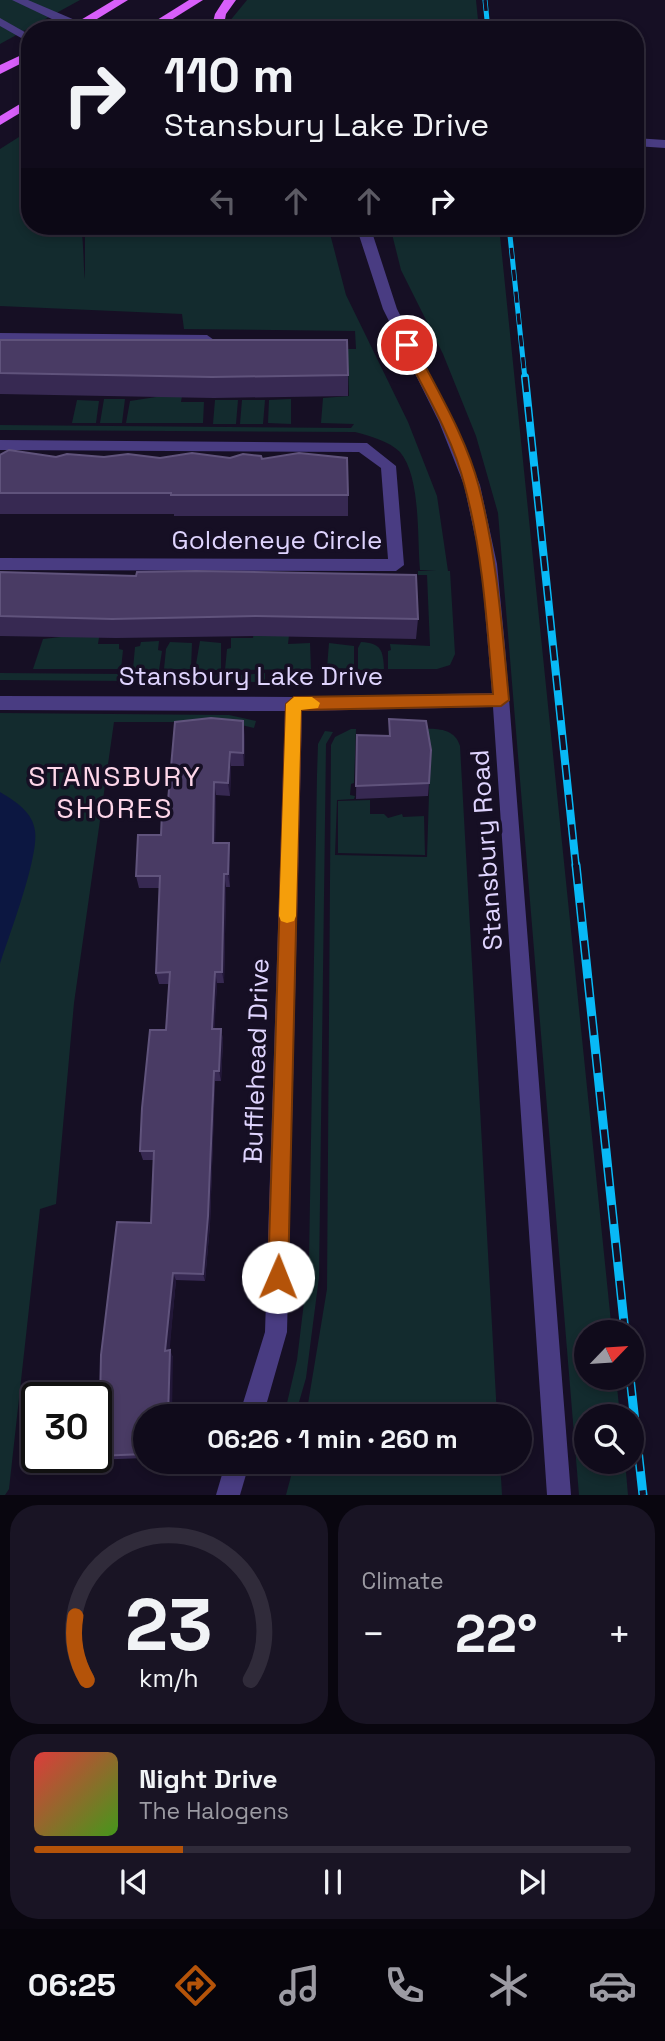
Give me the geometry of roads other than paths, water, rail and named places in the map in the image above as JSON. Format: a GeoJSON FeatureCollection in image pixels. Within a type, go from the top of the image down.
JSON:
{"type":"FeatureCollection","features":[{"type":"Feature","properties":{"kind":"main road"},"geometry":{"type":"LineString","coordinates":[[88,21],[122,0]]}},
{"type":"Feature","properties":{"kind":"main road"},"geometry":{"type":"LineString","coordinates":[[162,21],[197,0]]}},
{"type":"Feature","properties":{"kind":"main road"},"geometry":{"type":"LineString","coordinates":[[217,21],[223,7],[230,0]]}},
{"type":"Feature","properties":{"kind":"main road"},"geometry":{"type":"LineString","coordinates":[[0,71],[21,59]]}},
{"type":"Feature","properties":{"kind":"main road"},"geometry":{"type":"LineString","coordinates":[[0,121],[21,108]]}},
{"type":"Feature","properties":{"kind":"street"},"geometry":{"type":"LineString","coordinates":[[18,0],[62,21]]}},
{"type":"Feature","properties":{"kind":"street"},"geometry":{"type":"LineString","coordinates":[[0,21],[21,34]]}},
{"type":"Feature","properties":{"kind":"street"},"geometry":{"type":"LineString","coordinates":[[644,143],[665,144]]}},
{"type":"Feature","properties":{"kind":"street","name":"Stansbury Road"},"geometry":{"type":"LineString","coordinates":[[365,235],[378,281],[396,323],[447,420],[472,485],[489,576],[501,700],[559,1495]]}},
{"type":"Feature","properties":{"kind":"street"},"geometry":{"type":"LineString","coordinates":[[0,338],[223,340]]}},
{"type":"Feature","properties":{"kind":"street","name":"Goldeneye Circle"},"geometry":{"type":"LineString","coordinates":[[0,445],[362,447],[388,466],[396,565],[0,564]]}},
{"type":"Feature","properties":{"kind":"street","name":"Stansbury Lake Drive"},"geometry":{"type":"LineString","coordinates":[[0,703],[294,704],[501,700]]}},
{"type":"Feature","properties":{"kind":"street","name":"Bufflehead Drive"},"geometry":{"type":"LineString","coordinates":[[255,1404],[276,1332],[294,704]]}},
{"type":"Feature","properties":{"kind":"street"},"geometry":{"type":"LineString","coordinates":[[228,1495],[234,1474]]}},
{"type":"Feature","properties":{"kind":"water"},"geometry":{"type":"Polygon","coordinates":[[[0,792],[17,803],[31,818],[35,843],[28,877],[0,964],[0,792]]]}},
{"type":"Feature","properties":{"kind":"railway"},"geometry":{"type":"LineString","coordinates":[[485,0],[487,21]]}},
{"type":"Feature","properties":{"kind":"railway"},"geometry":{"type":"LineString","coordinates":[[510,235],[525,379]]}},
{"type":"Feature","properties":{"kind":"railway"},"geometry":{"type":"LineString","coordinates":[[525,377],[576,867]]}},
{"type":"Feature","properties":{"kind":"railway"},"geometry":{"type":"LineString","coordinates":[[576,865],[624,1320]]}},
{"type":"Feature","properties":{"kind":"railway"},"geometry":{"type":"LineString","coordinates":[[631,1390],[643,1495]]}},
{"type":"Feature","properties":{"kind":"district","name":"STANSBURY SHORES"},"geometry":{"type":"Point","coordinates":[115,792]}}]}
